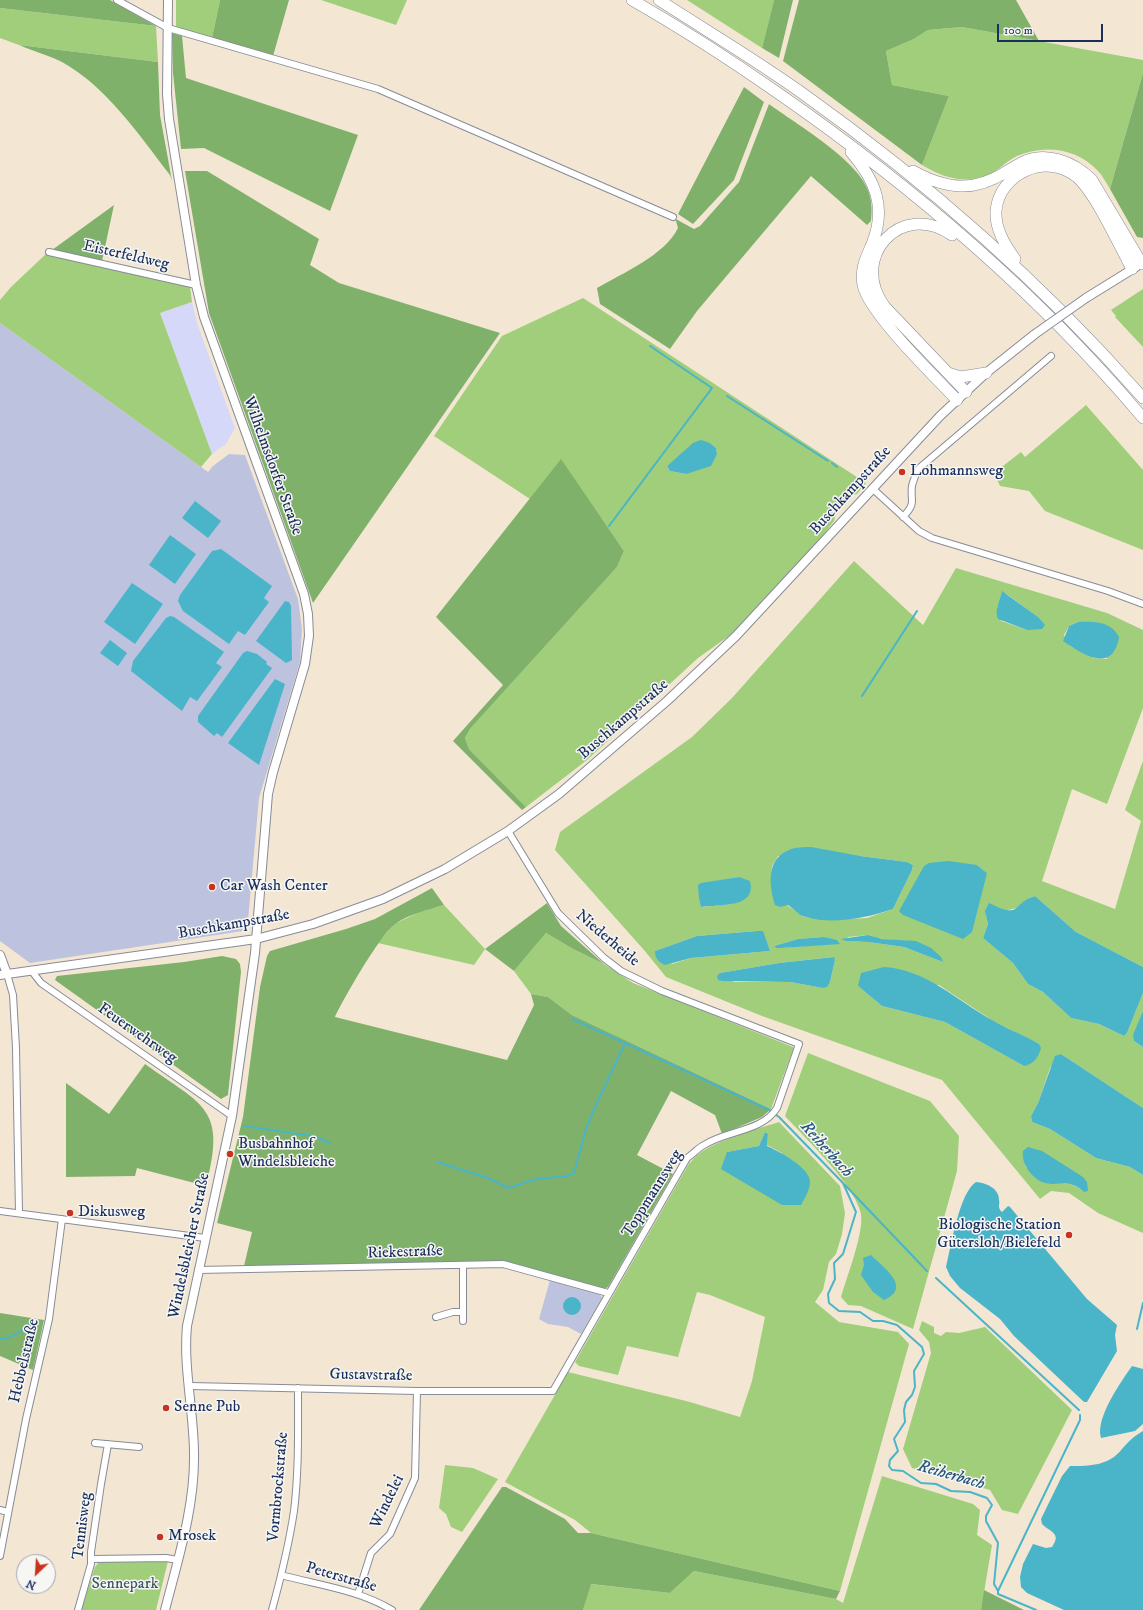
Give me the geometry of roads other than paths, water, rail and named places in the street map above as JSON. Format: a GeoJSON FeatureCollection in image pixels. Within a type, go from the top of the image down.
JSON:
{"type":"FeatureCollection","features":[{"type":"Feature","properties":{"kind":"highway"},"geometry":{"type":"LineString","coordinates":[[632,0],[736,65],[834,132],[915,196],[1020,288],[1070,337],[1143,418]]}},
{"type":"Feature","properties":{"kind":"highway"},"geometry":{"type":"LineString","coordinates":[[659,0],[796,89],[895,162],[1025,274],[1106,356],[1143,398]]}},
{"type":"Feature","properties":{"kind":"highway"},"geometry":{"type":"LineString","coordinates":[[834,132],[861,163],[870,177],[876,193],[878,211],[877,227],[872,244],[865,258],[862,272],[863,286],[868,299],[879,316],[957,400]]}},
{"type":"Feature","properties":{"kind":"highway"},"geometry":{"type":"LineString","coordinates":[[895,162],[932,180],[961,186],[987,182],[999,177],[1022,162],[1032,159],[1045,157],[1059,159],[1072,164],[1084,172],[1092,180],[1127,236],[1139,265]]}},
{"type":"Feature","properties":{"kind":"highway"},"geometry":{"type":"LineString","coordinates":[[1025,274],[1002,238],[997,226],[996,212],[999,197],[1006,185],[1016,176],[1027,170],[1041,166],[1055,167],[1067,171],[1076,177],[1088,189],[1139,265]]}},
{"type":"Feature","properties":{"kind":"highway"},"geometry":{"type":"LineString","coordinates":[[966,392],[878,298],[872,278],[872,267],[878,248],[891,233],[909,225],[920,223],[941,227],[958,239],[999,276],[1020,288]]}},
{"type":"Feature","properties":{"kind":"highway"},"geometry":{"type":"LineString","coordinates":[[1127,236],[1143,246]]}},
{"type":"Feature","properties":{"kind":"highway"},"geometry":{"type":"LineString","coordinates":[[946,372],[961,377],[986,373]]}},
{"type":"Feature","properties":{"kind":"main road","name":"Wilhelmsdorfer Straße"},"geometry":{"type":"LineString","coordinates":[[168,0],[169,119],[196,285],[204,317],[304,594],[308,614],[309,636],[305,664],[273,772],[268,794],[256,939]]}},
{"type":"Feature","properties":{"kind":"main road","name":"Buschkampstraße"},"geometry":{"type":"LineString","coordinates":[[3,975],[256,939],[337,917],[383,900],[445,869],[508,831],[559,794],[667,702],[736,636],[912,445],[986,373],[1035,334],[1086,298],[1139,265]]}},
{"type":"Feature","properties":{"kind":"main road","name":"Windelsbleicher Straße"},"geometry":{"type":"LineString","coordinates":[[165,1610],[188,1519],[194,1470],[194,1430],[186,1332],[232,1116],[256,939]]}},
{"type":"Feature","properties":{"kind":"main road"},"geometry":{"type":"LineString","coordinates":[[0,955],[3,975]]}},
{"type":"Feature","properties":{"kind":"street"},"geometry":{"type":"LineString","coordinates":[[118,0],[168,28],[378,89],[673,217]]}},
{"type":"Feature","properties":{"kind":"street","name":"Eisterfeldweg"},"geometry":{"type":"LineString","coordinates":[[49,252],[196,285]]}},
{"type":"Feature","properties":{"kind":"street"},"geometry":{"type":"LineString","coordinates":[[903,517],[910,510],[914,499],[912,486],[917,470],[1050,356]]}},
{"type":"Feature","properties":{"kind":"street"},"geometry":{"type":"LineString","coordinates":[[872,489],[919,531],[932,538],[1108,591],[1143,604]]}},
{"type":"Feature","properties":{"kind":"street","name":"Niederheide"},"geometry":{"type":"LineString","coordinates":[[508,831],[558,913],[604,958],[621,972],[655,988],[799,1044]]}},
{"type":"Feature","properties":{"kind":"street","name":"Feuerwehrweg"},"geometry":{"type":"LineString","coordinates":[[31,970],[41,983],[232,1116]]}},
{"type":"Feature","properties":{"kind":"street"},"geometry":{"type":"LineString","coordinates":[[3,975],[12,995],[15,1040],[19,1213]]}},
{"type":"Feature","properties":{"kind":"street","name":"Toppmannsweg"},"geometry":{"type":"LineString","coordinates":[[553,1391],[687,1158],[704,1144],[763,1122],[773,1115],[777,1108],[799,1044]]}},
{"type":"Feature","properties":{"kind":"street"},"geometry":{"type":"LineString","coordinates":[[0,1210],[205,1238]]}},
{"type":"Feature","properties":{"kind":"street","name":"Hebbelstraße"},"geometry":{"type":"LineString","coordinates":[[0,1556],[26,1419],[49,1319],[62,1219]]}},
{"type":"Feature","properties":{"kind":"street","name":"Riekestraße"},"geometry":{"type":"LineString","coordinates":[[198,1270],[503,1264],[608,1293]]}},
{"type":"Feature","properties":{"kind":"street"},"geometry":{"type":"LineString","coordinates":[[463,1265],[463,1321]]}},
{"type":"Feature","properties":{"kind":"street"},"geometry":{"type":"LineString","coordinates":[[436,1317],[463,1312]]}},
{"type":"Feature","properties":{"kind":"street","name":"Gustavstraße"},"geometry":{"type":"LineString","coordinates":[[190,1386],[553,1391]]}},
{"type":"Feature","properties":{"kind":"street","name":"Vormbrockstraße"},"geometry":{"type":"LineString","coordinates":[[272,1610],[281,1576],[295,1498],[298,1388]]}},
{"type":"Feature","properties":{"kind":"street","name":"Windelei"},"geometry":{"type":"LineString","coordinates":[[358,1594],[371,1553],[390,1534],[415,1478],[417,1390]]}},
{"type":"Feature","properties":{"kind":"street"},"geometry":{"type":"LineString","coordinates":[[95,1443],[139,1448]]}},
{"type":"Feature","properties":{"kind":"street","name":"Tennisweg"},"geometry":{"type":"LineString","coordinates":[[78,1610],[90,1569],[101,1484],[108,1444]]}},
{"type":"Feature","properties":{"kind":"street"},"geometry":{"type":"LineString","coordinates":[[0,1510],[8,1512]]}},
{"type":"Feature","properties":{"kind":"street"},"geometry":{"type":"LineString","coordinates":[[91,1559],[166,1558],[178,1560]]}},
{"type":"Feature","properties":{"kind":"street","name":"Peterstraße"},"geometry":{"type":"LineString","coordinates":[[281,1576],[358,1594],[379,1602],[392,1610]]}},
{"type":"Feature","properties":{"kind":"water"},"geometry":{"type":"Polygon","coordinates":[[[701,440],[710,443],[716,448],[717,454],[711,466],[686,474],[670,471],[667,466],[693,443],[701,440]]]}},
{"type":"Feature","properties":{"kind":"water"},"geometry":{"type":"Polygon","coordinates":[[[195,501],[221,521],[208,538],[182,518],[195,501]]]}},
{"type":"Feature","properties":{"kind":"water"},"geometry":{"type":"Polygon","coordinates":[[[170,535],[196,554],[175,584],[149,565],[170,535]]]}},
{"type":"Feature","properties":{"kind":"water"},"geometry":{"type":"Polygon","coordinates":[[[221,549],[272,586],[264,598],[269,602],[245,635],[238,631],[229,644],[183,611],[178,601],[180,595],[212,551],[221,549]]]}},
{"type":"Feature","properties":{"kind":"water"},"geometry":{"type":"Polygon","coordinates":[[[132,583],[163,604],[135,644],[104,622],[132,583]]]}},
{"type":"Feature","properties":{"kind":"water"},"geometry":{"type":"Polygon","coordinates":[[[1002,591],[1038,617],[1045,625],[1042,629],[1027,630],[998,619],[997,609],[1002,591]]]}},
{"type":"Feature","properties":{"kind":"water"},"geometry":{"type":"Polygon","coordinates":[[[285,601],[289,602],[291,606],[292,660],[286,663],[256,641],[285,601]]]}},
{"type":"Feature","properties":{"kind":"water"},"geometry":{"type":"Polygon","coordinates":[[[170,616],[174,617],[224,652],[216,663],[222,667],[197,701],[190,697],[182,711],[131,671],[133,661],[166,618],[170,616]]]}},
{"type":"Feature","properties":{"kind":"water"},"geometry":{"type":"Polygon","coordinates":[[[1078,622],[1102,623],[1116,632],[1119,637],[1116,648],[1111,655],[1104,658],[1088,656],[1063,641],[1069,626],[1078,622]]]}},
{"type":"Feature","properties":{"kind":"water"},"geometry":{"type":"Polygon","coordinates":[[[110,640],[127,653],[118,666],[100,653],[110,640]]]}},
{"type":"Feature","properties":{"kind":"water"},"geometry":{"type":"Polygon","coordinates":[[[247,651],[257,654],[272,668],[222,737],[217,733],[214,736],[198,722],[198,716],[243,653],[247,651]]]}},
{"type":"Feature","properties":{"kind":"water"},"geometry":{"type":"Polygon","coordinates":[[[275,679],[285,684],[259,765],[228,743],[275,679]]]}},
{"type":"Feature","properties":{"kind":"water"},"geometry":{"type":"Polygon","coordinates":[[[811,847],[860,856],[907,862],[913,865],[912,870],[893,909],[861,918],[827,920],[806,917],[799,914],[788,905],[780,907],[775,905],[771,889],[771,873],[776,860],[782,854],[794,848],[811,847]]]}},
{"type":"Feature","properties":{"kind":"water"},"geometry":{"type":"Polygon","coordinates":[[[948,861],[977,865],[987,873],[972,932],[963,939],[903,915],[899,911],[924,866],[929,863],[948,861]]]}},
{"type":"Feature","properties":{"kind":"water"},"geometry":{"type":"Polygon","coordinates":[[[739,877],[750,881],[751,890],[748,896],[742,901],[726,905],[701,907],[698,885],[701,883],[739,877]]]}},
{"type":"Feature","properties":{"kind":"water"},"geometry":{"type":"Polygon","coordinates":[[[1035,896],[1076,932],[1143,967],[1143,993],[1127,1033],[1124,1036],[1099,1024],[1071,1018],[1043,992],[1028,984],[1013,963],[983,938],[988,924],[985,911],[989,903],[1000,908],[1012,910],[1022,902],[1035,896]]]}},
{"type":"Feature","properties":{"kind":"water"},"geometry":{"type":"Polygon","coordinates":[[[763,931],[770,951],[691,958],[665,965],[660,963],[656,958],[655,951],[697,936],[763,931]]]}},
{"type":"Feature","properties":{"kind":"water"},"geometry":{"type":"Polygon","coordinates":[[[868,935],[882,939],[916,941],[931,948],[941,957],[943,962],[904,947],[868,942],[846,941],[841,939],[868,935]]]}},
{"type":"Feature","properties":{"kind":"water"},"geometry":{"type":"Polygon","coordinates":[[[824,937],[837,940],[840,944],[782,948],[776,948],[774,946],[798,939],[824,937]]]}},
{"type":"Feature","properties":{"kind":"water"},"geometry":{"type":"Polygon","coordinates":[[[834,957],[835,960],[830,982],[827,987],[823,988],[790,982],[723,981],[718,980],[717,976],[720,973],[779,963],[834,957]]]}},
{"type":"Feature","properties":{"kind":"water"},"geometry":{"type":"Polygon","coordinates":[[[884,967],[900,969],[928,980],[992,1020],[1039,1044],[1041,1048],[1037,1058],[1030,1064],[1024,1066],[945,1022],[882,1006],[858,986],[861,973],[884,967]]]}},
{"type":"Feature","properties":{"kind":"water"},"geometry":{"type":"Polygon","coordinates":[[[1143,1011],[1143,1047],[1134,1041],[1133,1035],[1143,1011]]]}},
{"type":"Feature","properties":{"kind":"water"},"geometry":{"type":"Polygon","coordinates":[[[1061,1054],[1143,1108],[1143,1175],[1130,1167],[1096,1158],[1050,1129],[1032,1122],[1031,1116],[1038,1103],[1055,1056],[1061,1054]]]}},
{"type":"Feature","properties":{"kind":"water"},"geometry":{"type":"Polygon","coordinates":[[[765,1132],[768,1134],[767,1146],[799,1165],[808,1176],[810,1181],[809,1188],[801,1205],[782,1205],[721,1169],[727,1152],[759,1146],[765,1132]]]}},
{"type":"Feature","properties":{"kind":"water"},"geometry":{"type":"Polygon","coordinates":[[[1028,1147],[1042,1151],[1083,1177],[1087,1182],[1088,1191],[1084,1192],[1073,1185],[1048,1184],[1038,1180],[1025,1165],[1023,1151],[1028,1147]]]}},
{"type":"Feature","properties":{"kind":"water"},"geometry":{"type":"Polygon","coordinates":[[[976,1182],[988,1185],[997,1192],[1000,1210],[1002,1212],[1008,1206],[1010,1207],[1087,1299],[1117,1325],[1115,1335],[1117,1351],[1087,1402],[1084,1402],[1014,1336],[1000,1319],[960,1288],[950,1276],[946,1267],[956,1221],[965,1197],[970,1188],[976,1182]]]}},
{"type":"Feature","properties":{"kind":"water"},"geometry":{"type":"Polygon","coordinates":[[[871,1255],[887,1271],[896,1283],[896,1289],[892,1295],[884,1300],[873,1292],[861,1275],[864,1265],[863,1258],[871,1255]]]}},
{"type":"Feature","properties":{"kind":"water"},"geometry":{"type":"Polygon","coordinates":[[[572,1297],[578,1300],[581,1306],[578,1312],[572,1315],[566,1312],[563,1306],[566,1300],[572,1297]]]}},
{"type":"Feature","properties":{"kind":"water"},"geometry":{"type":"Polygon","coordinates":[[[1132,1366],[1143,1369],[1143,1424],[1135,1431],[1101,1438],[1100,1430],[1105,1411],[1110,1400],[1132,1366]]]}},
{"type":"Feature","properties":{"kind":"water"},"geometry":{"type":"Polygon","coordinates":[[[1143,1431],[1143,1610],[1064,1610],[1027,1593],[1021,1587],[1020,1577],[1023,1564],[1033,1544],[1046,1548],[1052,1547],[1056,1539],[1054,1533],[1042,1524],[1041,1519],[1062,1476],[1070,1466],[1098,1464],[1111,1459],[1117,1455],[1131,1439],[1143,1431]]]}},
{"type":"Feature","properties":{"kind":"waterway"},"geometry":{"type":"LineString","coordinates":[[609,526],[712,388],[650,346]]}},
{"type":"Feature","properties":{"kind":"waterway"},"geometry":{"type":"LineString","coordinates":[[727,396],[828,461]]}},
{"type":"Feature","properties":{"kind":"waterway"},"geometry":{"type":"LineString","coordinates":[[832,463],[837,467]]}},
{"type":"Feature","properties":{"kind":"waterway"},"geometry":{"type":"LineString","coordinates":[[862,696],[917,611]]}},
{"type":"Feature","properties":{"kind":"waterway"},"geometry":{"type":"LineString","coordinates":[[572,1019],[625,1043]]}},
{"type":"Feature","properties":{"kind":"waterway","name":"Reiherbach"},"geometry":{"type":"LineString","coordinates":[[437,1162],[488,1178],[508,1188],[537,1179],[567,1176],[574,1173],[586,1129],[625,1043],[769,1110],[779,1117],[843,1183],[856,1212],[843,1254],[834,1263],[835,1279],[828,1294],[829,1303],[839,1311],[860,1312],[873,1321],[883,1321],[897,1325],[922,1347],[924,1354],[914,1371],[915,1387],[912,1395],[906,1402],[904,1410],[905,1422],[894,1439],[898,1451],[890,1460],[889,1466],[892,1470],[903,1471],[921,1483],[936,1484],[951,1491],[970,1492],[987,1498],[992,1505],[986,1516],[986,1521],[998,1543],[994,1584],[998,1594],[1036,1610]]}},
{"type":"Feature","properties":{"kind":"waterway","name":"Reiherbach"},"geometry":{"type":"LineString","coordinates":[[244,1126],[313,1136],[330,1143]]}},
{"type":"Feature","properties":{"kind":"waterway"},"geometry":{"type":"LineString","coordinates":[[844,1184],[927,1271]]}},
{"type":"Feature","properties":{"kind":"waterway"},"geometry":{"type":"LineString","coordinates":[[936,1278],[1079,1410]]}},
{"type":"Feature","properties":{"kind":"waterway"},"geometry":{"type":"LineString","coordinates":[[1137,1329],[1143,1303]]}},
{"type":"Feature","properties":{"kind":"waterway"},"geometry":{"type":"LineString","coordinates":[[0,1339],[11,1337],[28,1325]]}},
{"type":"Feature","properties":{"kind":"waterway"},"geometry":{"type":"LineString","coordinates":[[998,1591],[1080,1420],[1080,1415]]}},
{"type":"Feature","properties":{"kind":"place","name":"Lohmannsweg"},"geometry":{"type":"Point","coordinates":[902,472]}},
{"type":"Feature","properties":{"kind":"place","name":"Car Wash Center"},"geometry":{"type":"Point","coordinates":[212,887]}},
{"type":"Feature","properties":{"kind":"place","name":"Busbahnhof Windelsbleiche"},"geometry":{"type":"Point","coordinates":[230,1154]}},
{"type":"Feature","properties":{"kind":"place","name":"Diskusweg"},"geometry":{"type":"Point","coordinates":[70,1213]}},
{"type":"Feature","properties":{"kind":"place","name":"Biologische Station Gütersloh/Bielefeld"},"geometry":{"type":"Point","coordinates":[1069,1235]}},
{"type":"Feature","properties":{"kind":"place","name":"Senne Pub"},"geometry":{"type":"Point","coordinates":[166,1408]}},
{"type":"Feature","properties":{"kind":"place","name":"Mrosek"},"geometry":{"type":"Point","coordinates":[160,1537]}},
{"type":"Feature","properties":{"kind":"park label","name":"Sennepark"},"geometry":{"type":"Point","coordinates":[125,1585]}}]}
